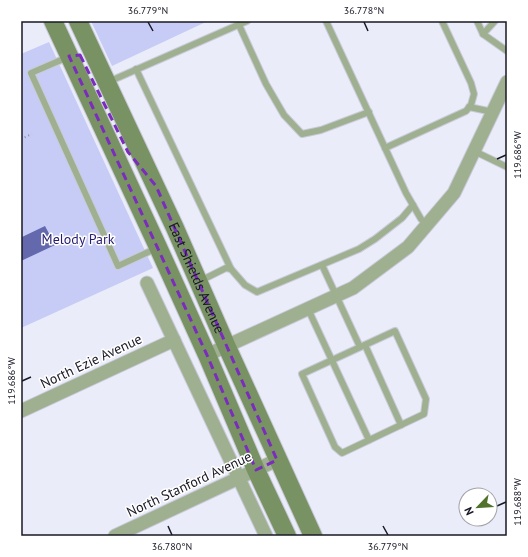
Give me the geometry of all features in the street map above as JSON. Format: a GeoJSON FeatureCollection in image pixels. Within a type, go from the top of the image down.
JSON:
{"type":"FeatureCollection","features":[{"type":"Feature","properties":{"kind":"main road","name":"East Shields Avenue"},"geometry":{"type":"LineString","coordinates":[[53,21],[158,247],[207,355],[256,470],[287,536]]}},
{"type":"Feature","properties":{"kind":"main road","name":"East Shields Avenue"},"geometry":{"type":"LineString","coordinates":[[78,21],[156,186],[226,347],[313,536]]}},
{"type":"Feature","properties":{"kind":"main road"},"geometry":{"type":"LineString","coordinates":[[69,56],[75,54],[80,55],[85,62],[128,152],[156,186]]}},
{"type":"Feature","properties":{"kind":"street"},"geometry":{"type":"LineString","coordinates":[[207,355],[353,288],[408,248],[454,193],[507,82]]}},
{"type":"Feature","properties":{"kind":"street"},"geometry":{"type":"LineString","coordinates":[[147,283],[266,536]]}},
{"type":"Feature","properties":{"kind":"street","name":"North Ezie Avenue"},"geometry":{"type":"LineString","coordinates":[[21,412],[174,340]]}},
{"type":"Feature","properties":{"kind":"street","name":"North Stanford Avenue"},"geometry":{"type":"LineString","coordinates":[[115,536],[277,460]]}},
{"type":"Feature","properties":{"kind":"lane"},"geometry":{"type":"LineString","coordinates":[[107,83],[247,21]]}},
{"type":"Feature","properties":{"kind":"lane"},"geometry":{"type":"LineString","coordinates":[[326,21],[385,148],[413,205],[426,225]]}},
{"type":"Feature","properties":{"kind":"lane"},"geometry":{"type":"LineString","coordinates":[[385,148],[466,111],[469,107],[474,94],[471,83],[442,21]]}},
{"type":"Feature","properties":{"kind":"lane"},"geometry":{"type":"LineString","coordinates":[[477,21],[483,34],[507,51]]}},
{"type":"Feature","properties":{"kind":"lane"},"geometry":{"type":"LineString","coordinates":[[483,34],[495,21]]}},
{"type":"Feature","properties":{"kind":"lane"},"geometry":{"type":"LineString","coordinates":[[239,24],[266,84],[284,115],[302,134],[321,130],[368,112]]}},
{"type":"Feature","properties":{"kind":"lane"},"geometry":{"type":"LineString","coordinates":[[69,56],[30,74],[118,266],[158,247]]}},
{"type":"Feature","properties":{"kind":"lane"},"geometry":{"type":"LineString","coordinates":[[136,69],[187,172],[231,268],[245,285],[257,292],[359,249],[375,239],[402,218],[413,205]]}},
{"type":"Feature","properties":{"kind":"lane"},"geometry":{"type":"LineString","coordinates":[[469,107],[493,112]]}},
{"type":"Feature","properties":{"kind":"lane"},"geometry":{"type":"LineString","coordinates":[[474,151],[507,166]]}},
{"type":"Feature","properties":{"kind":"lane"},"geometry":{"type":"LineString","coordinates":[[322,264],[336,296],[401,425]]}},
{"type":"Feature","properties":{"kind":"lane"},"geometry":{"type":"LineString","coordinates":[[198,281],[226,268],[231,268]]}},
{"type":"Feature","properties":{"kind":"lane"},"geometry":{"type":"LineString","coordinates":[[308,309],[369,440]]}},
{"type":"Feature","properties":{"kind":"lane"},"geometry":{"type":"LineString","coordinates":[[395,331],[426,400],[424,414],[342,453],[335,446],[302,374],[333,360],[395,331]]}},
{"type":"Feature","properties":{"kind":"path"},"geometry":{"type":"LineString","coordinates":[[21,139],[32,134]]}},
{"type":"Feature","properties":{"kind":"highlighted area"},"geometry":{"type":"Polygon","coordinates":[[[80,55],[85,62],[128,152],[156,186],[277,460],[256,470],[207,355],[69,56],[80,55]]]}},
{"type":"Feature","properties":{"kind":"green space"},"geometry":{"type":"Polygon","coordinates":[[[91,21],[208,21],[112,66],[91,21]]]}},
{"type":"Feature","properties":{"kind":"green space","name":"Melody Park"},"geometry":{"type":"Polygon","coordinates":[[[49,42],[153,268],[21,328],[21,54],[49,42]]]}},
{"type":"Feature","properties":{"kind":"building"},"geometry":{"type":"Polygon","coordinates":[[[45,226],[55,245],[21,261],[21,235],[22,237],[45,226]]]}}]}
